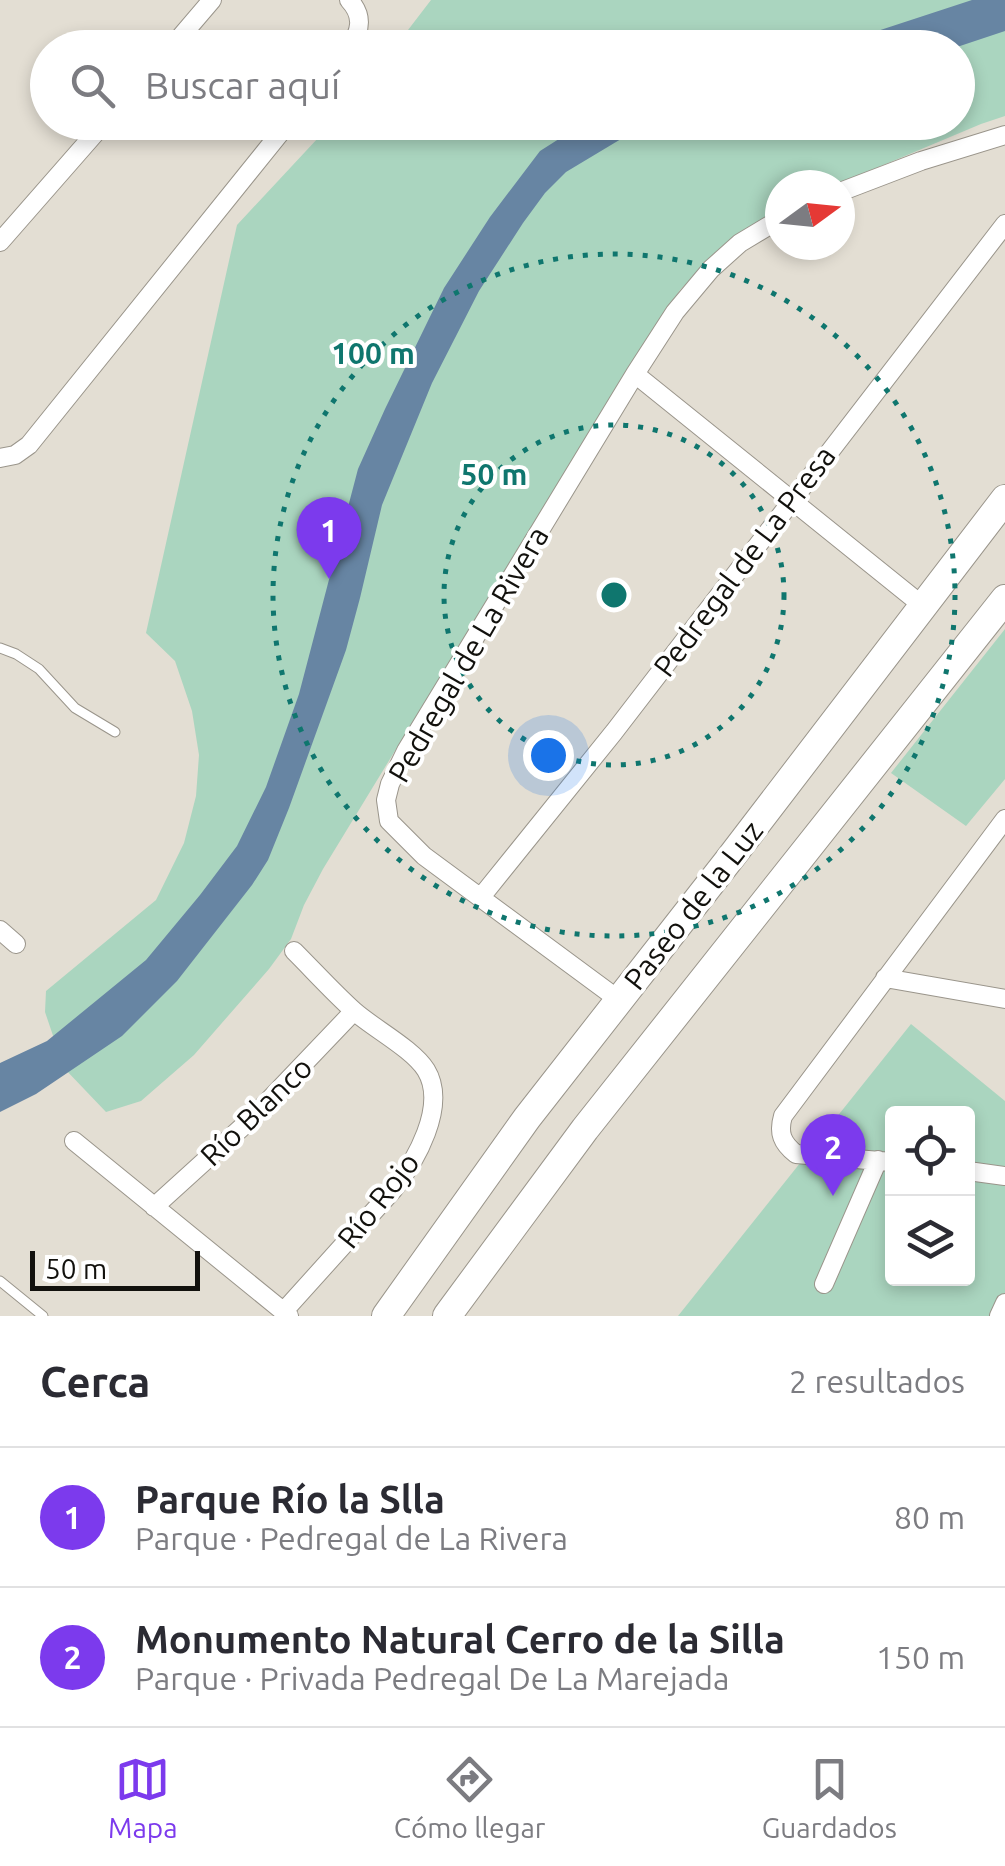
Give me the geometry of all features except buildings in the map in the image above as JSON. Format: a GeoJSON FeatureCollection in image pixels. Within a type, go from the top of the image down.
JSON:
{"type":"FeatureCollection","features":[{"type":"Feature","properties":{"kind":"street"},"geometry":{"type":"LineString","coordinates":[[186,30],[212,0]]}},
{"type":"Feature","properties":{"kind":"street"},"geometry":{"type":"LineString","coordinates":[[349,0],[356,8],[359,30]]}},
{"type":"Feature","properties":{"kind":"street"},"geometry":{"type":"LineString","coordinates":[[855,186],[1005,135]]}},
{"type":"Feature","properties":{"kind":"street"},"geometry":{"type":"LineString","coordinates":[[0,242],[89,140]]}},
{"type":"Feature","properties":{"kind":"street"},"geometry":{"type":"LineString","coordinates":[[0,458],[15,455],[30,445],[275,140]]}},
{"type":"Feature","properties":{"kind":"street","name":"Pedregal de La Presa"},"geometry":{"type":"LineString","coordinates":[[481,897],[614,732],[1005,224]]}},
{"type":"Feature","properties":{"kind":"street","name":"Pedregal de La Rivera"},"geometry":{"type":"LineString","coordinates":[[620,1000],[424,856],[389,821],[386,800],[406,751],[676,312],[711,269],[740,243],[765,228]]}},
{"type":"Feature","properties":{"kind":"street"},"geometry":{"type":"LineString","coordinates":[[635,374],[922,606]]}},
{"type":"Feature","properties":{"kind":"street","name":"Paseo de la Luz"},"geometry":{"type":"LineString","coordinates":[[386,1316],[527,1118],[1005,498]]}},
{"type":"Feature","properties":{"kind":"street","name":"Paseo de la Luz"},"geometry":{"type":"LineString","coordinates":[[446,1316],[585,1129],[1005,599]]}},
{"type":"Feature","properties":{"kind":"street"},"geometry":{"type":"LineString","coordinates":[[885,1161],[796,1154],[781,1138],[780,1126],[885,978],[1003,824]]}},
{"type":"Feature","properties":{"kind":"street"},"geometry":{"type":"LineString","coordinates":[[0,930],[16,944]]}},
{"type":"Feature","properties":{"kind":"street","name":"Río Rojo"},"geometry":{"type":"LineString","coordinates":[[286,1314],[410,1169],[423,1143],[433,1102],[427,1071],[418,1060],[354,1011],[294,951]]}},
{"type":"Feature","properties":{"kind":"street"},"geometry":{"type":"LineString","coordinates":[[885,978],[1005,999]]}},
{"type":"Feature","properties":{"kind":"street","name":"Río Blanco"},"geometry":{"type":"LineString","coordinates":[[154,1207],[250,1120],[354,1011]]}},
{"type":"Feature","properties":{"kind":"street"},"geometry":{"type":"LineString","coordinates":[[74,1141],[286,1314]]}},
{"type":"Feature","properties":{"kind":"street"},"geometry":{"type":"LineString","coordinates":[[824,1284],[885,1163]]}},
{"type":"Feature","properties":{"kind":"street"},"geometry":{"type":"LineString","coordinates":[[975,1172],[1005,1176]]}},
{"type":"Feature","properties":{"kind":"street"},"geometry":{"type":"LineString","coordinates":[[999,1316],[1005,1303]]}},
{"type":"Feature","properties":{"kind":"lane"},"geometry":{"type":"LineString","coordinates":[[0,648],[39,669],[75,708],[116,732]]}},
{"type":"Feature","properties":{"kind":"lane"},"geometry":{"type":"LineString","coordinates":[[0,1281],[43,1316]]}},
{"type":"Feature","properties":{"kind":"green space"},"geometry":{"type":"Polygon","coordinates":[[[431,0],[1005,0],[1005,116],[975,127],[975,30],[408,30],[431,0]]]}},
{"type":"Feature","properties":{"kind":"green space"},"geometry":{"type":"Polygon","coordinates":[[[316,140],[943,140],[855,177],[855,170],[765,170],[765,223],[714,255],[680,290],[622,378],[323,869],[291,939],[194,1055],[141,1101],[106,1112],[64,1068],[45,1012],[46,991],[156,900],[184,843],[196,796],[199,755],[192,711],[175,661],[146,633],[237,225],[316,140]]]}},
{"type":"Feature","properties":{"kind":"green space"},"geometry":{"type":"Polygon","coordinates":[[[1005,629],[1005,779],[966,826],[891,773],[1005,629]]]}},
{"type":"Feature","properties":{"kind":"green space"},"geometry":{"type":"Polygon","coordinates":[[[911,1024],[1005,1101],[1005,1316],[678,1316],[911,1024]]]}},
{"type":"Feature","properties":{"kind":"water"},"geometry":{"type":"Polygon","coordinates":[[[972,0],[1005,0],[1005,31],[975,41],[975,30],[880,30],[972,0]]]}},
{"type":"Feature","properties":{"kind":"water"},"geometry":{"type":"Polygon","coordinates":[[[557,140],[619,140],[566,172],[545,193],[479,291],[432,383],[382,505],[346,650],[268,860],[177,981],[122,1036],[36,1094],[0,1112],[0,1063],[47,1041],[146,960],[237,846],[266,787],[299,694],[358,469],[444,288],[490,217],[540,151],[557,140]]]}},
{"type":"Feature","properties":{"kind":"place","name":"Parque Río la Slla"},"geometry":{"type":"Point","coordinates":[329,579]}},
{"type":"Feature","properties":{"kind":"place","name":"Monumento Natural Cerro de la Silla"},"geometry":{"type":"Point","coordinates":[833,1196]}}]}
